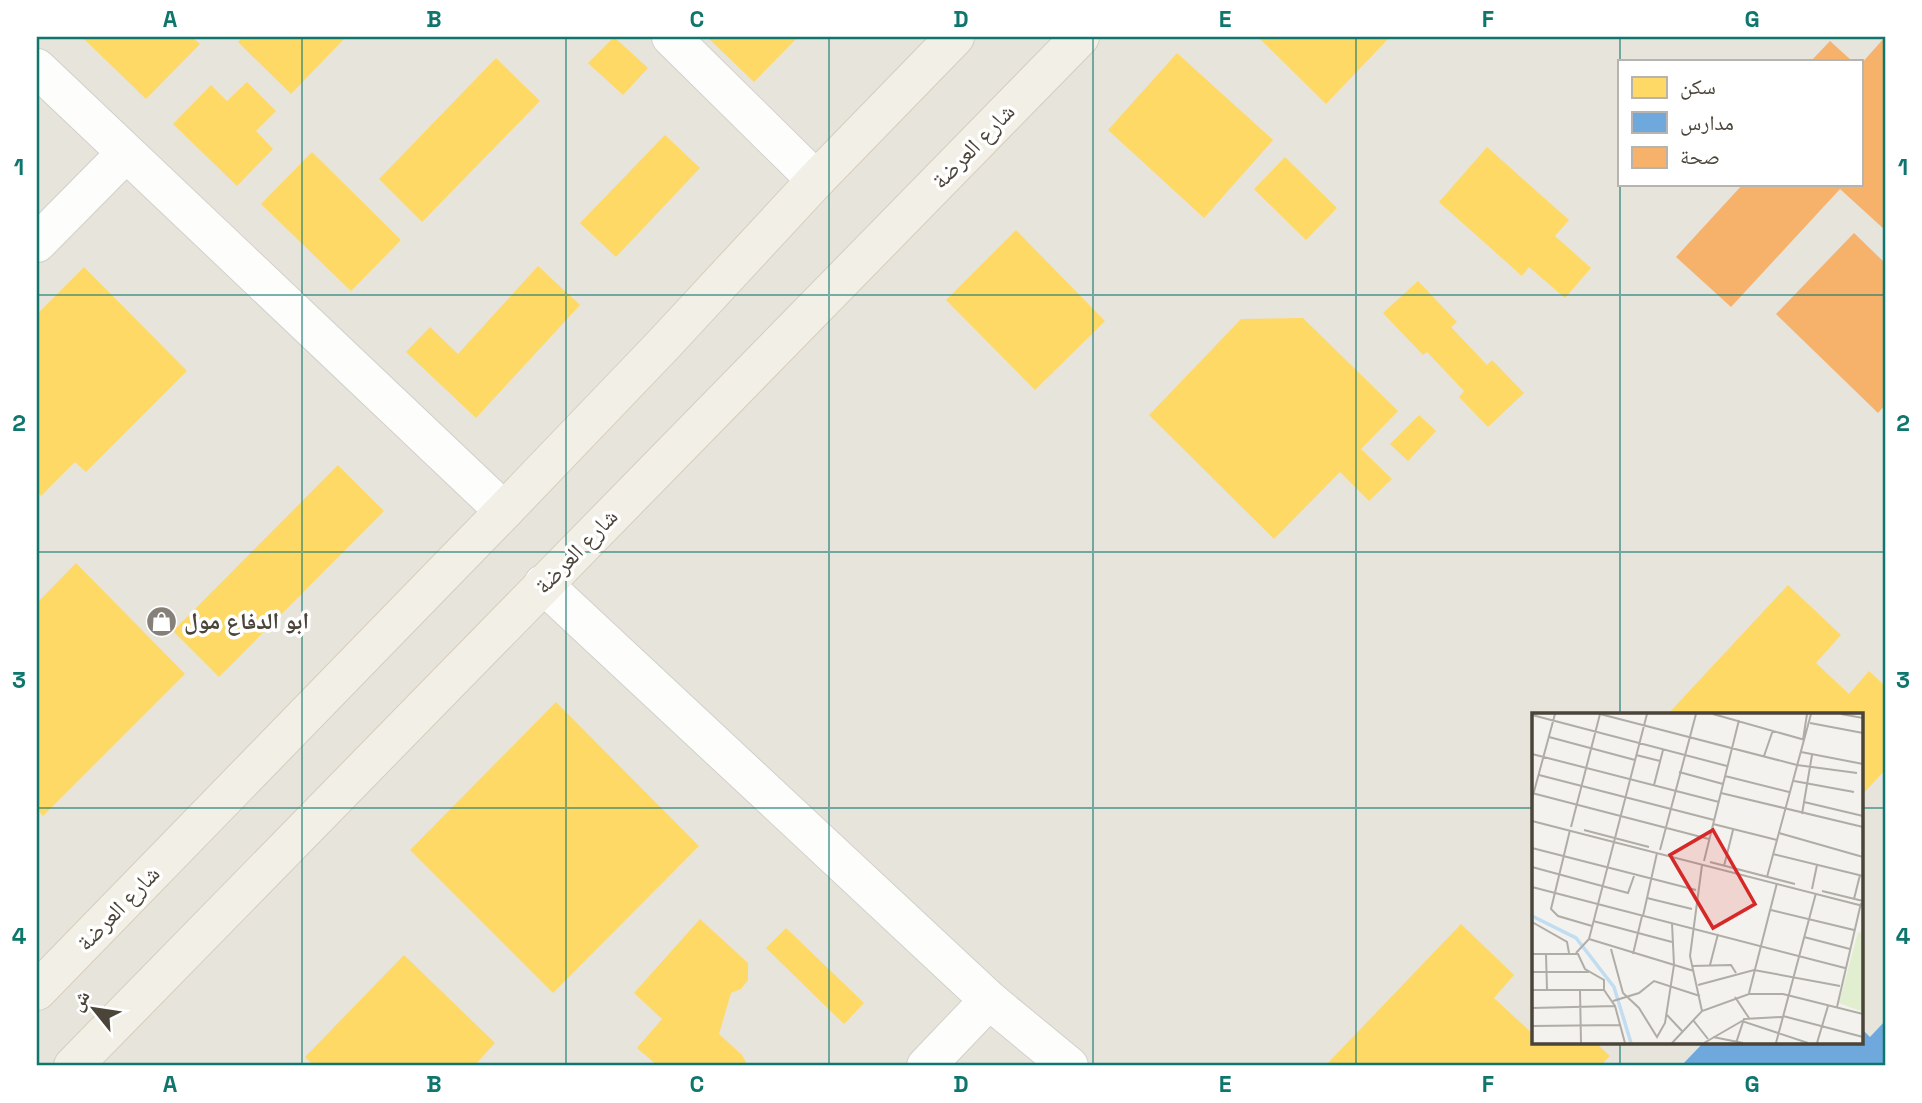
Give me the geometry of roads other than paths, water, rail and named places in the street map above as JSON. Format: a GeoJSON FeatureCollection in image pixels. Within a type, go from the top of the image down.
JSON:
{"type":"FeatureCollection","features":[{"type":"Feature","properties":{"kind":"main road","name":"شارع العرضة"},"geometry":{"type":"LineString","coordinates":[[37,991],[504,511],[816,180],[956,37]]}},
{"type":"Feature","properties":{"kind":"main road","name":"شارع العرضة"},"geometry":{"type":"LineString","coordinates":[[73,1066],[1080,37]]}},
{"type":"Feature","properties":{"kind":"street"},"geometry":{"type":"LineString","coordinates":[[671,37],[816,180]]}},
{"type":"Feature","properties":{"kind":"street"},"geometry":{"type":"LineString","coordinates":[[37,68],[504,511]]}},
{"type":"Feature","properties":{"kind":"street"},"geometry":{"type":"LineString","coordinates":[[37,243],[126,153]]}},
{"type":"Feature","properties":{"kind":"street"},"geometry":{"type":"LineString","coordinates":[[543,584],[989,1000],[1069,1066]]}},
{"type":"Feature","properties":{"kind":"street"},"geometry":{"type":"LineString","coordinates":[[926,1066],[989,1000]]}},
{"type":"Feature","properties":{"kind":"place","name":"ابو الدفاع مول"},"geometry":{"type":"Point","coordinates":[161,621]}}]}
